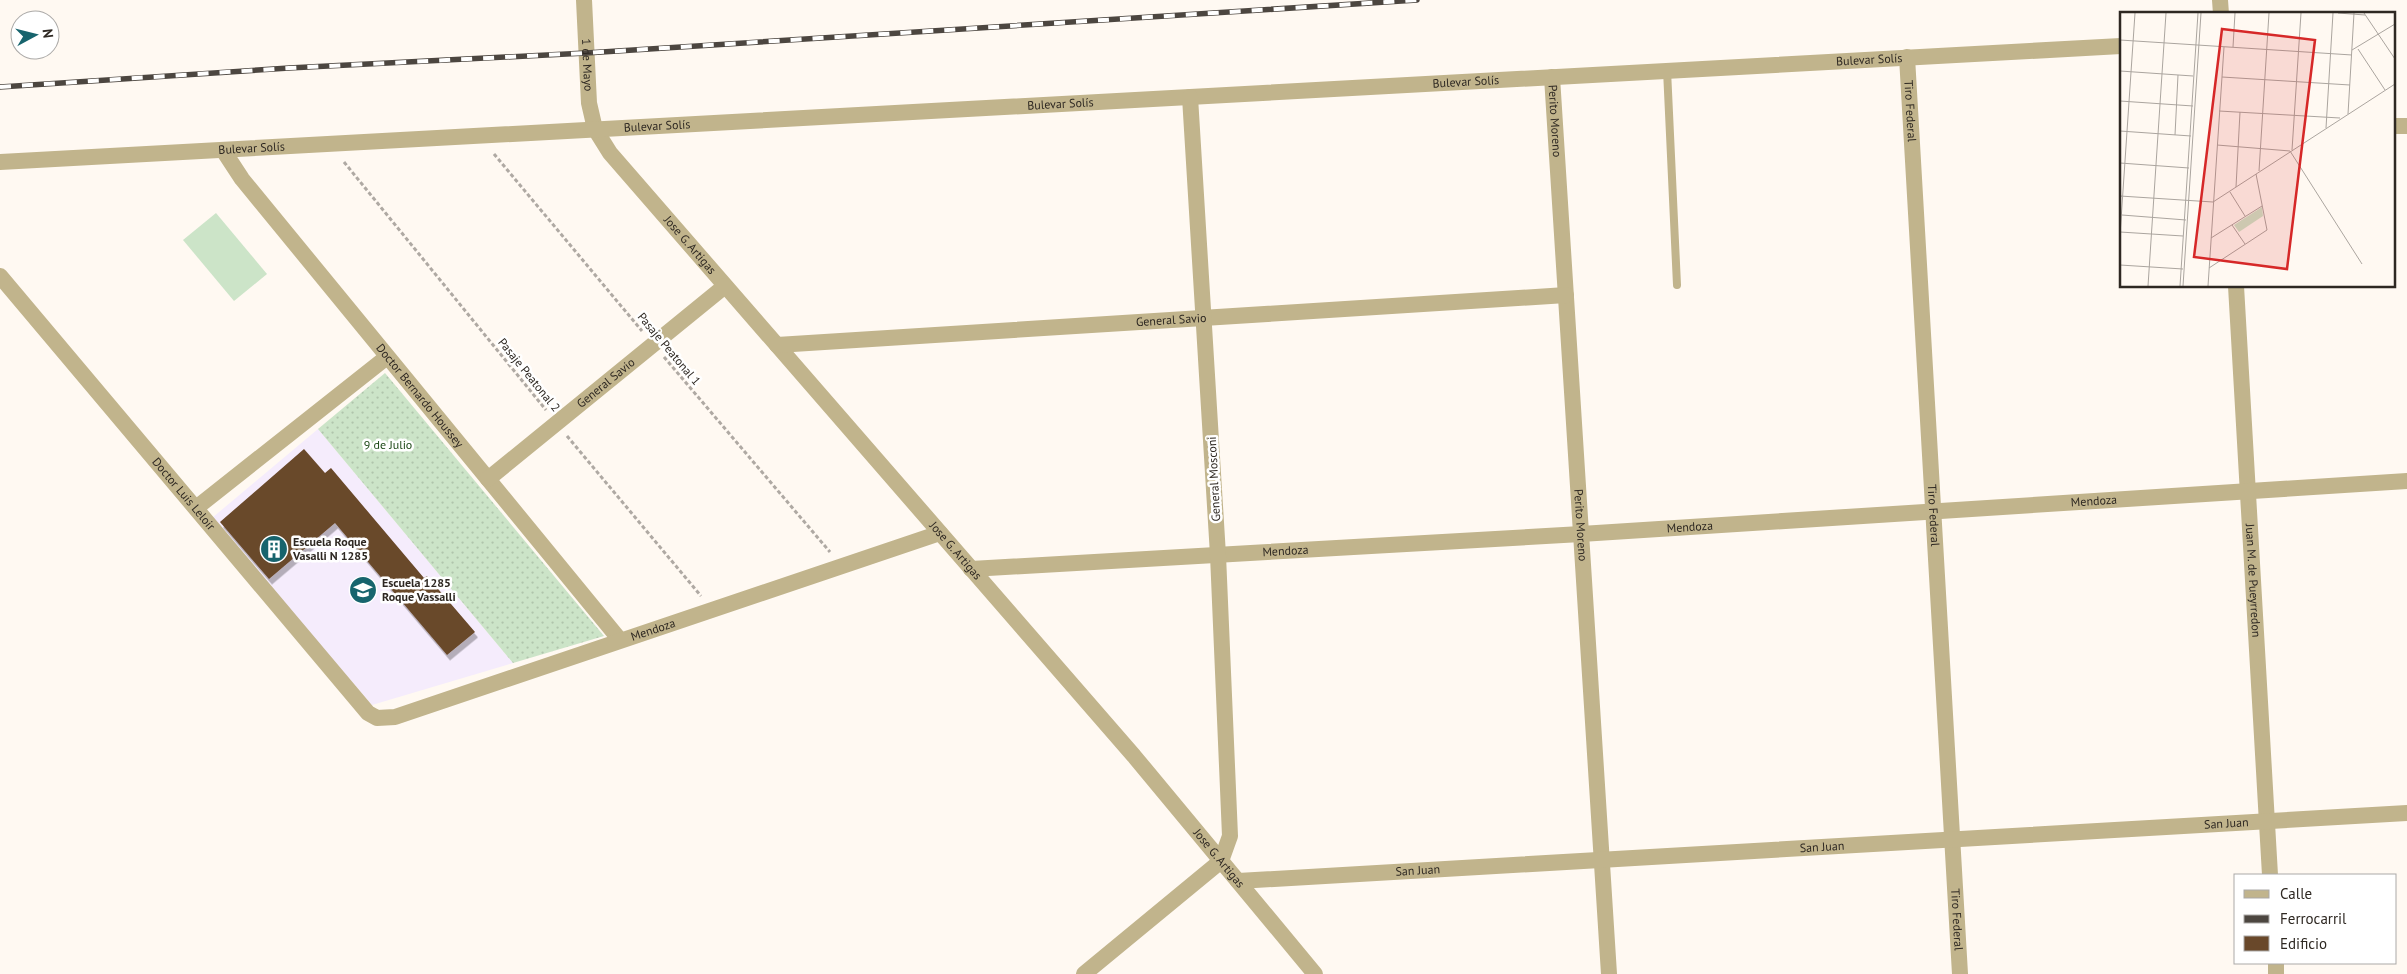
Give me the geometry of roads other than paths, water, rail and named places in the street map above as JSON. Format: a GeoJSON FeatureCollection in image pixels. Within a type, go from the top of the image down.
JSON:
{"type":"FeatureCollection","features":[{"type":"Feature","properties":{"kind":"street","name":"1 de Mayo"},"geometry":{"type":"LineString","coordinates":[[584,0],[589,103],[595,129]]}},
{"type":"Feature","properties":{"kind":"street","name":"Bulevar Solís"},"geometry":{"type":"LineString","coordinates":[[0,162],[2120,46]]}},
{"type":"Feature","properties":{"kind":"street","name":"Tiro Federal"},"geometry":{"type":"LineString","coordinates":[[1907,57],[1960,974]]}},
{"type":"Feature","properties":{"kind":"street","name":"Perito Moreno"},"geometry":{"type":"LineString","coordinates":[[1552,77],[1609,974]]}},
{"type":"Feature","properties":{"kind":"street","name":"General Mosconi"},"geometry":{"type":"LineString","coordinates":[[1190,97],[1218,555],[1230,836],[1221,861]]}},
{"type":"Feature","properties":{"kind":"street"},"geometry":{"type":"LineString","coordinates":[[2394,126],[2407,126]]}},
{"type":"Feature","properties":{"kind":"street","name":"Jose G. Artigas"},"geometry":{"type":"LineString","coordinates":[[595,129],[610,153],[1134,756],[1315,974]]}},
{"type":"Feature","properties":{"kind":"street","name":"Doctor Bernardo Houssey"},"geometry":{"type":"LineString","coordinates":[[223,150],[242,179],[620,640]]}},
{"type":"Feature","properties":{"kind":"street","name":"Doctor Luis Leloir"},"geometry":{"type":"LineString","coordinates":[[0,276],[368,713]]}},
{"type":"Feature","properties":{"kind":"street","name":"General Savio"},"geometry":{"type":"LineString","coordinates":[[488,479],[725,286]]}},
{"type":"Feature","properties":{"kind":"street","name":"Juan M. de Pueyrredon"},"geometry":{"type":"LineString","coordinates":[[2236,288],[2270,874]]}},
{"type":"Feature","properties":{"kind":"street","name":"General Savio"},"geometry":{"type":"LineString","coordinates":[[777,345],[1566,295]]}},
{"type":"Feature","properties":{"kind":"street"},"geometry":{"type":"LineString","coordinates":[[196,508],[387,356]]}},
{"type":"Feature","properties":{"kind":"street","name":"Mendoza"},"geometry":{"type":"LineString","coordinates":[[971,569],[1581,534],[2407,481]]}},
{"type":"Feature","properties":{"kind":"street","name":"Mendoza"},"geometry":{"type":"LineString","coordinates":[[368,713],[377,718],[395,717],[940,533]]}},
{"type":"Feature","properties":{"kind":"street","name":"San Juan"},"geometry":{"type":"LineString","coordinates":[[1238,881],[2407,813]]}},
{"type":"Feature","properties":{"kind":"street"},"geometry":{"type":"LineString","coordinates":[[1084,974],[1221,861]]}},
{"type":"Feature","properties":{"kind":"lane"},"geometry":{"type":"LineString","coordinates":[[1667,70],[1677,285]]}},
{"type":"Feature","properties":{"kind":"railway"},"geometry":{"type":"LineString","coordinates":[[0,87],[289,68],[586,53],[1417,0]]}},
{"type":"Feature","properties":{"kind":"place","name":"Escuela Roque Vasalli N 1285"},"geometry":{"type":"Point","coordinates":[274,549]}},
{"type":"Feature","properties":{"kind":"place","name":"Escuela 1285 Roque Vassalli"},"geometry":{"type":"Point","coordinates":[363,590]}},
{"type":"Feature","properties":{"kind":"park label","name":"9 de Julio"},"geometry":{"type":"Point","coordinates":[388,445]}}]}
